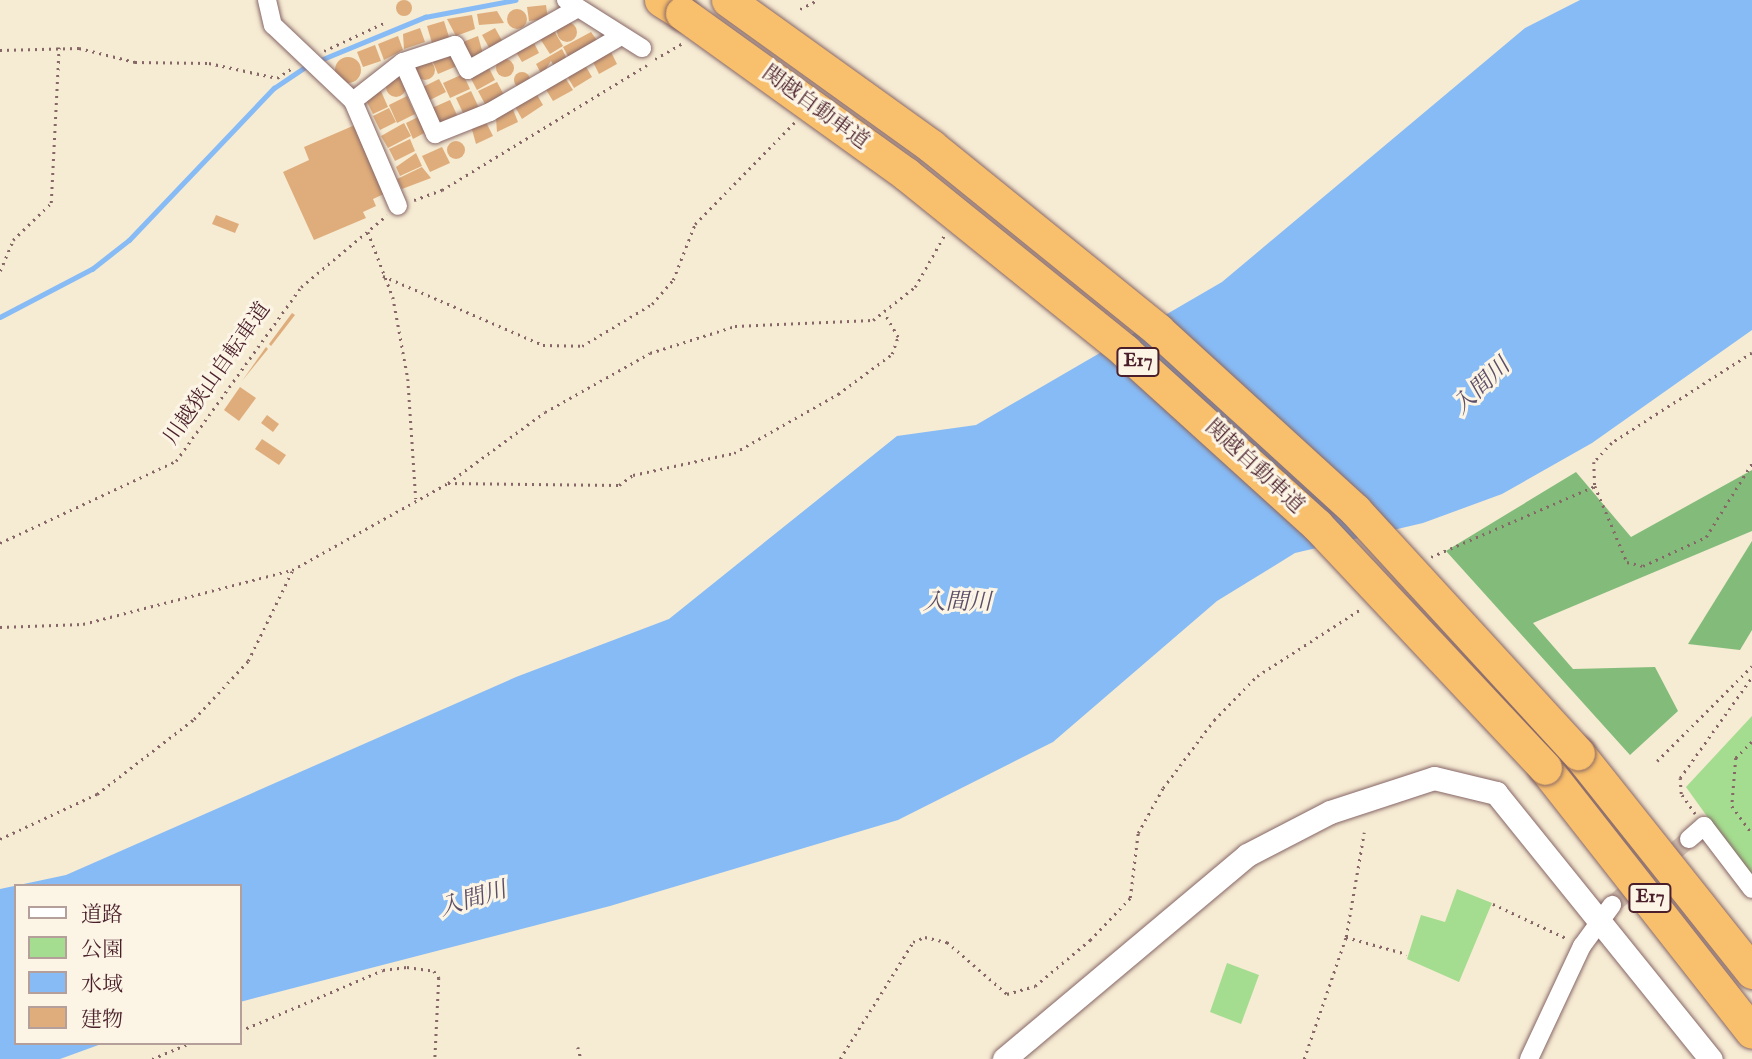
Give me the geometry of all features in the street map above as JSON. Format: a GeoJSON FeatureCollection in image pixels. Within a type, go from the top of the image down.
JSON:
{"type":"FeatureCollection","features":[{"type":"Feature","properties":{"kind":"highway","name":"関越自動車道"},"geometry":{"type":"LineString","coordinates":[[729,0],[931,146],[1158,330],[1374,530],[1578,753],[1752,972]]}},
{"type":"Feature","properties":{"kind":"highway","name":"関越自動車道"},"geometry":{"type":"LineString","coordinates":[[677,18],[905,174],[1163,384],[1326,535],[1545,768],[1752,1032]]}},
{"type":"Feature","properties":{"kind":"street"},"geometry":{"type":"LineString","coordinates":[[267,0],[273,25],[308,63],[353,101],[398,206]]}},
{"type":"Feature","properties":{"kind":"street"},"geometry":{"type":"LineString","coordinates":[[353,101],[403,62],[455,45],[468,70],[572,4],[642,48]]}},
{"type":"Feature","properties":{"kind":"street"},"geometry":{"type":"LineString","coordinates":[[403,62],[435,134],[490,112],[621,36]]}},
{"type":"Feature","properties":{"kind":"street"},"geometry":{"type":"LineString","coordinates":[[1004,1059],[1247,855],[1330,812],[1423,779],[1460,780],[1496,793],[1605,911],[1711,1059]]}},
{"type":"Feature","properties":{"kind":"street"},"geometry":{"type":"LineString","coordinates":[[1689,839],[1704,826],[1752,889]]}},
{"type":"Feature","properties":{"kind":"street"},"geometry":{"type":"LineString","coordinates":[[1529,1059],[1582,946],[1605,911]]}},
{"type":"Feature","properties":{"kind":"path"},"geometry":{"type":"LineString","coordinates":[[800,9],[818,0]]}},
{"type":"Feature","properties":{"kind":"path"},"geometry":{"type":"LineString","coordinates":[[398,206],[442,190],[677,18]]}},
{"type":"Feature","properties":{"kind":"path"},"geometry":{"type":"LineString","coordinates":[[0,50],[59,47],[156,65],[209,63],[277,78],[386,22]]}},
{"type":"Feature","properties":{"kind":"path"},"geometry":{"type":"LineString","coordinates":[[0,271],[13,240],[51,203],[59,47]]}},
{"type":"Feature","properties":{"kind":"path"},"geometry":{"type":"LineString","coordinates":[[383,276],[543,345],[582,346],[652,304],[673,280],[695,224],[798,120]]}},
{"type":"Feature","properties":{"kind":"path","name":"川越狭山自転車道"},"geometry":{"type":"LineString","coordinates":[[0,543],[176,461],[286,305],[398,206]]}},
{"type":"Feature","properties":{"kind":"path"},"geometry":{"type":"LineString","coordinates":[[368,232],[393,297],[408,379],[416,499]]}},
{"type":"Feature","properties":{"kind":"path"},"geometry":{"type":"LineString","coordinates":[[0,627],[83,624],[292,570],[448,483],[545,412],[703,331],[862,321],[884,313],[915,287],[944,236]]}},
{"type":"Feature","properties":{"kind":"path"},"geometry":{"type":"LineString","coordinates":[[448,483],[619,485],[633,475],[734,453],[838,394],[892,354],[898,337],[884,313]]}},
{"type":"Feature","properties":{"kind":"path"},"geometry":{"type":"LineString","coordinates":[[1752,353],[1612,443],[1594,462],[1595,486],[1627,562],[1643,566],[1706,537],[1752,463]]}},
{"type":"Feature","properties":{"kind":"path"},"geometry":{"type":"LineString","coordinates":[[1430,559],[1595,486]]}},
{"type":"Feature","properties":{"kind":"path"},"geometry":{"type":"LineString","coordinates":[[0,839],[97,794],[194,719],[248,661],[292,570]]}},
{"type":"Feature","properties":{"kind":"path"},"geometry":{"type":"LineString","coordinates":[[840,1059],[913,942],[925,937],[947,942],[1007,994],[1035,986],[1090,940],[1130,898],[1138,833],[1163,788],[1214,720],[1257,676],[1364,606]]}},
{"type":"Feature","properties":{"kind":"path"},"geometry":{"type":"LineString","coordinates":[[1657,761],[1752,666]]}},
{"type":"Feature","properties":{"kind":"path"},"geometry":{"type":"LineString","coordinates":[[1704,826],[1681,794],[1680,778],[1752,677]]}},
{"type":"Feature","properties":{"kind":"path"},"geometry":{"type":"LineString","coordinates":[[1752,742],[1736,758],[1732,806],[1752,834]]}},
{"type":"Feature","properties":{"kind":"path"},"geometry":{"type":"LineString","coordinates":[[1304,1059],[1346,937],[1364,833]]}},
{"type":"Feature","properties":{"kind":"path"},"geometry":{"type":"LineString","coordinates":[[1493,904],[1582,946]]}},
{"type":"Feature","properties":{"kind":"path"},"geometry":{"type":"LineString","coordinates":[[1346,937],[1407,954]]}},
{"type":"Feature","properties":{"kind":"path"},"geometry":{"type":"LineString","coordinates":[[242,1030],[383,970],[434,971],[440,989],[435,1059]]}},
{"type":"Feature","properties":{"kind":"path"},"geometry":{"type":"LineString","coordinates":[[152,1059],[185,1045]]}},
{"type":"Feature","properties":{"kind":"path"},"geometry":{"type":"LineString","coordinates":[[578,1047],[581,1059]]}},
{"type":"Feature","properties":{"kind":"green space"},"geometry":{"type":"Polygon","coordinates":[[[1752,470],[1752,531],[1533,623],[1573,669],[1655,667],[1678,711],[1630,755],[1446,551],[1576,472],[1631,537],[1752,470]]]}},
{"type":"Feature","properties":{"kind":"green space"},"geometry":{"type":"Polygon","coordinates":[[[1752,541],[1752,630],[1740,650],[1688,644],[1752,541]]]}},
{"type":"Feature","properties":{"kind":"green space"},"geometry":{"type":"Polygon","coordinates":[[[1752,716],[1752,879],[1686,787],[1752,716]]]}},
{"type":"Feature","properties":{"kind":"green space"},"geometry":{"type":"Polygon","coordinates":[[[1457,889],[1492,903],[1459,982],[1407,959],[1421,915],[1445,922],[1457,889]]]}},
{"type":"Feature","properties":{"kind":"green space"},"geometry":{"type":"Polygon","coordinates":[[[1227,963],[1259,975],[1241,1024],[1210,1012],[1227,963]]]}},
{"type":"Feature","properties":{"kind":"water","name":"入間川"},"geometry":{"type":"Polygon","coordinates":[[[1580,0],[1752,0],[1752,330],[1592,443],[1502,494],[1423,523],[1295,553],[1217,601],[1053,742],[898,820],[610,906],[242,1001],[242,884],[24,884],[66,875],[516,677],[669,619],[897,436],[976,425],[1222,282],[1525,28],[1580,0]]]}},
{"type":"Feature","properties":{"kind":"water","name":"入間川"},"geometry":{"type":"Polygon","coordinates":[[[14,886],[14,1045],[98,1045],[60,1059],[0,1059],[0,889],[14,886]]]}},
{"type":"Feature","properties":{"kind":"building"},"geometry":{"type":"Polygon","coordinates":[[[401,0],[407,0],[412,8],[410,14],[401,16],[396,11],[396,5],[401,0]]]}},
{"type":"Feature","properties":{"kind":"building"},"geometry":{"type":"Polygon","coordinates":[[[546,5],[548,19],[529,21],[527,7],[546,5]]]}},
{"type":"Feature","properties":{"kind":"building"},"geometry":{"type":"Polygon","coordinates":[[[517,9],[524,12],[527,19],[524,26],[517,29],[510,26],[507,19],[510,12],[517,9]]]}},
{"type":"Feature","properties":{"kind":"building"},"geometry":{"type":"Polygon","coordinates":[[[497,11],[504,23],[479,25],[477,14],[497,11]]]}},
{"type":"Feature","properties":{"kind":"building"},"geometry":{"type":"Polygon","coordinates":[[[472,15],[475,29],[456,36],[447,19],[472,15]]]}},
{"type":"Feature","properties":{"kind":"building"},"geometry":{"type":"Polygon","coordinates":[[[444,21],[449,37],[432,43],[427,26],[444,21]]]}},
{"type":"Feature","properties":{"kind":"building"},"geometry":{"type":"Polygon","coordinates":[[[567,22],[574,25],[577,32],[574,39],[567,42],[560,39],[557,32],[560,25],[567,22]]]}},
{"type":"Feature","properties":{"kind":"building"},"geometry":{"type":"Polygon","coordinates":[[[420,28],[425,42],[404,49],[403,34],[420,28]]]}},
{"type":"Feature","properties":{"kind":"building"},"geometry":{"type":"Polygon","coordinates":[[[495,28],[504,44],[491,51],[482,35],[495,28]]]}},
{"type":"Feature","properties":{"kind":"building"},"geometry":{"type":"Polygon","coordinates":[[[553,29],[563,46],[550,54],[539,37],[553,29]]]}},
{"type":"Feature","properties":{"kind":"building"},"geometry":{"type":"Polygon","coordinates":[[[591,32],[599,43],[569,58],[563,47],[591,32]]]}},
{"type":"Feature","properties":{"kind":"building"},"geometry":{"type":"Polygon","coordinates":[[[398,36],[403,50],[384,60],[378,44],[398,36]]]}},
{"type":"Feature","properties":{"kind":"building"},"geometry":{"type":"Polygon","coordinates":[[[478,36],[483,54],[468,58],[463,42],[478,36]]]}},
{"type":"Feature","properties":{"kind":"building"},"geometry":{"type":"Polygon","coordinates":[[[534,43],[539,53],[522,62],[516,52],[534,43]]]}},
{"type":"Feature","properties":{"kind":"building"},"geometry":{"type":"Polygon","coordinates":[[[375,45],[381,61],[363,67],[357,52],[375,45]]]}},
{"type":"Feature","properties":{"kind":"building"},"geometry":{"type":"Polygon","coordinates":[[[562,49],[568,61],[555,68],[551,61],[542,75],[536,64],[562,49]]]}},
{"type":"Feature","properties":{"kind":"building"},"geometry":{"type":"Polygon","coordinates":[[[610,50],[617,64],[599,74],[592,60],[610,50]]]}},
{"type":"Feature","properties":{"kind":"building"},"geometry":{"type":"Polygon","coordinates":[[[450,52],[457,66],[438,74],[432,60],[450,52]]]}},
{"type":"Feature","properties":{"kind":"building"},"geometry":{"type":"Polygon","coordinates":[[[348,57],[357,61],[361,70],[357,79],[348,83],[339,79],[335,70],[339,61],[348,57]]]}},
{"type":"Feature","properties":{"kind":"building"},"geometry":{"type":"Polygon","coordinates":[[[501,59],[509,59],[514,68],[512,75],[501,77],[496,72],[496,64],[501,59]]]}},
{"type":"Feature","properties":{"kind":"building"},"geometry":{"type":"Polygon","coordinates":[[[425,60],[432,63],[435,70],[432,77],[425,80],[418,77],[415,70],[418,63],[425,60]]]}},
{"type":"Feature","properties":{"kind":"building"},"geometry":{"type":"Polygon","coordinates":[[[585,65],[592,77],[574,88],[567,76],[585,65]]]}},
{"type":"Feature","properties":{"kind":"building"},"geometry":{"type":"Polygon","coordinates":[[[488,66],[495,80],[477,90],[469,75],[488,66]]]}},
{"type":"Feature","properties":{"kind":"building"},"geometry":{"type":"Polygon","coordinates":[[[519,72],[525,72],[530,80],[528,86],[519,88],[514,83],[514,77],[519,72]]]}},
{"type":"Feature","properties":{"kind":"building"},"geometry":{"type":"Polygon","coordinates":[[[463,74],[470,89],[450,98],[443,83],[463,74]]]}},
{"type":"Feature","properties":{"kind":"building"},"geometry":{"type":"Polygon","coordinates":[[[564,76],[573,90],[553,101],[545,88],[564,76]]]}},
{"type":"Feature","properties":{"kind":"building"},"geometry":{"type":"Polygon","coordinates":[[[396,77],[403,80],[406,87],[403,94],[396,97],[389,94],[386,87],[389,80],[396,77]]]}},
{"type":"Feature","properties":{"kind":"building"},"geometry":{"type":"Polygon","coordinates":[[[439,79],[446,92],[428,101],[421,88],[439,79]]]}},
{"type":"Feature","properties":{"kind":"building"},"geometry":{"type":"Polygon","coordinates":[[[497,82],[504,95],[485,104],[478,91],[497,82]]]}},
{"type":"Feature","properties":{"kind":"building"},"geometry":{"type":"Polygon","coordinates":[[[380,89],[388,107],[373,114],[365,98],[380,89]]]}},
{"type":"Feature","properties":{"kind":"building"},"geometry":{"type":"Polygon","coordinates":[[[471,91],[479,108],[464,115],[456,98],[471,91]]]}},
{"type":"Feature","properties":{"kind":"building"},"geometry":{"type":"Polygon","coordinates":[[[536,93],[543,105],[522,119],[514,105],[536,93]]]}},
{"type":"Feature","properties":{"kind":"building"},"geometry":{"type":"Polygon","coordinates":[[[407,96],[415,114],[397,123],[389,105],[407,96]]]}},
{"type":"Feature","properties":{"kind":"building"},"geometry":{"type":"Polygon","coordinates":[[[450,100],[457,115],[439,123],[432,108],[450,100]]]}},
{"type":"Feature","properties":{"kind":"building"},"geometry":{"type":"Polygon","coordinates":[[[512,107],[518,122],[497,132],[496,118],[512,107]]]}},
{"type":"Feature","properties":{"kind":"building"},"geometry":{"type":"Polygon","coordinates":[[[389,108],[396,122],[380,130],[373,116],[389,108]]]}},
{"type":"Feature","properties":{"kind":"building"},"geometry":{"type":"Polygon","coordinates":[[[422,115],[428,131],[413,139],[406,123],[422,115]]]}},
{"type":"Feature","properties":{"kind":"building"},"geometry":{"type":"Polygon","coordinates":[[[485,120],[493,136],[476,144],[471,126],[485,120]]]}},
{"type":"Feature","properties":{"kind":"building"},"geometry":{"type":"Polygon","coordinates":[[[404,123],[411,136],[388,148],[381,136],[404,123]]]}},
{"type":"Feature","properties":{"kind":"building"},"geometry":{"type":"Polygon","coordinates":[[[355,125],[386,193],[373,199],[376,206],[363,212],[366,218],[314,240],[283,172],[309,160],[304,147],[355,125]]]}},
{"type":"Feature","properties":{"kind":"building"},"geometry":{"type":"Polygon","coordinates":[[[410,139],[415,151],[395,161],[389,149],[410,139]]]}},
{"type":"Feature","properties":{"kind":"building"},"geometry":{"type":"Polygon","coordinates":[[[452,141],[460,141],[465,150],[463,157],[452,159],[447,154],[447,146],[452,141]]]}},
{"type":"Feature","properties":{"kind":"building"},"geometry":{"type":"Polygon","coordinates":[[[442,147],[450,163],[430,172],[422,156],[442,147]]]}},
{"type":"Feature","properties":{"kind":"building"},"geometry":{"type":"Polygon","coordinates":[[[416,153],[422,166],[400,176],[396,167],[416,153]]]}},
{"type":"Feature","properties":{"kind":"building"},"geometry":{"type":"Polygon","coordinates":[[[422,167],[431,178],[402,189],[397,179],[422,167]]]}},
{"type":"Feature","properties":{"kind":"building"},"geometry":{"type":"Polygon","coordinates":[[[216,215],[239,224],[235,233],[212,224],[216,215]]]}},
{"type":"Feature","properties":{"kind":"building"},"geometry":{"type":"Polygon","coordinates":[[[292,313],[295,315],[271,346],[269,344],[292,313]]]}},
{"type":"Feature","properties":{"kind":"building"},"geometry":{"type":"Polygon","coordinates":[[[266,347],[268,349],[242,381],[266,347]]]}},
{"type":"Feature","properties":{"kind":"building"},"geometry":{"type":"Polygon","coordinates":[[[240,387],[256,398],[239,421],[224,410],[240,387]]]}},
{"type":"Feature","properties":{"kind":"building"},"geometry":{"type":"Polygon","coordinates":[[[267,415],[279,424],[273,432],[261,423],[267,415]]]}},
{"type":"Feature","properties":{"kind":"building"},"geometry":{"type":"Polygon","coordinates":[[[262,439],[286,455],[279,465],[255,449],[262,439]]]}},
{"type":"Feature","properties":{"kind":"waterway"},"geometry":{"type":"LineString","coordinates":[[318,61],[425,17],[515,0]]}},
{"type":"Feature","properties":{"kind":"waterway"},"geometry":{"type":"LineString","coordinates":[[0,317],[92,269],[129,240],[274,88],[307,66]]}},
{"type":"Feature","properties":{"kind":"tunnel"},"geometry":{"type":"LineString","coordinates":[[1612,905],[1689,839]]}}]}
